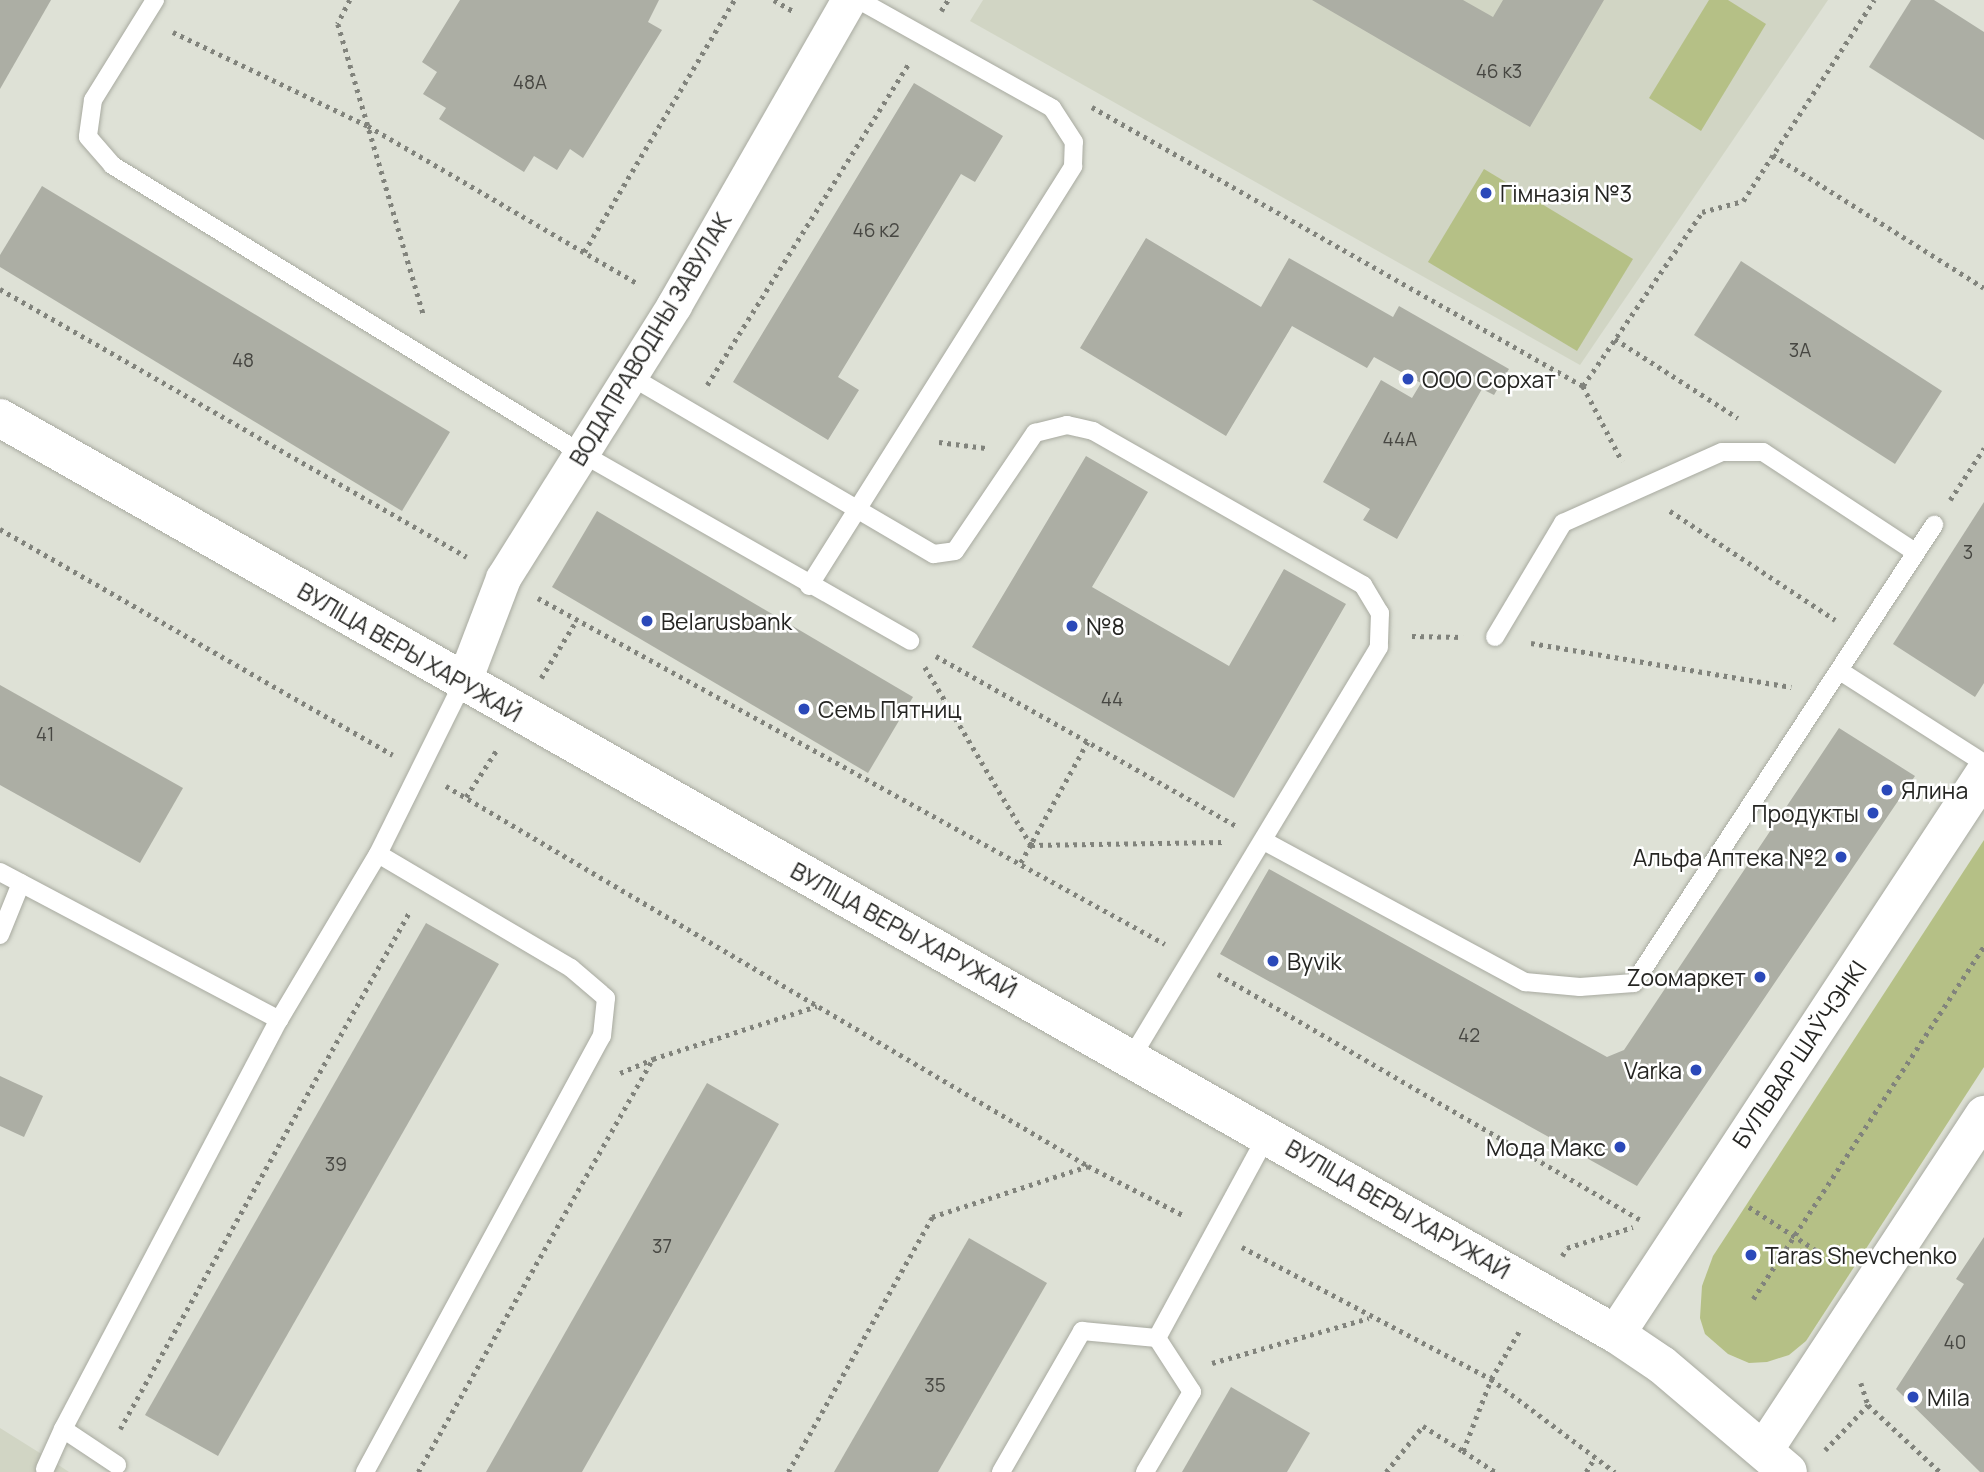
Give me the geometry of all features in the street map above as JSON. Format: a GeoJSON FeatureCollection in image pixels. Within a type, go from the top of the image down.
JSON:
{"type":"FeatureCollection","features":[{"type":"Feature","properties":{"kind":"main road","name":"ВУЛІЦА ВЕРЫ ХАРУЖАЙ"},"geometry":{"type":"LineString","coordinates":[[0,418],[463,683],[1132,1057],[1616,1334],[1662,1365],[1776,1461]]}},
{"type":"Feature","properties":{"kind":"main road","name":"БУЛЬВАР ШАЎЧЭНКІ"},"geometry":{"type":"LineString","coordinates":[[1616,1334],[1712,1183],[1984,774]]}},
{"type":"Feature","properties":{"kind":"main road"},"geometry":{"type":"LineString","coordinates":[[1776,1461],[1871,1285],[1984,1115]]}},
{"type":"Feature","properties":{"kind":"street","name":"ВОДАПРАВОДНЫ ЗАВУЛАК"},"geometry":{"type":"LineString","coordinates":[[463,683],[503,578],[674,305],[849,0]]}},
{"type":"Feature","properties":{"kind":"lane"},"geometry":{"type":"LineString","coordinates":[[155,0],[93,100],[88,137],[112,165],[581,453],[809,586],[910,641]]}},
{"type":"Feature","properties":{"kind":"lane"},"geometry":{"type":"LineString","coordinates":[[809,586],[1073,166],[1074,142],[1052,108],[859,0]]}},
{"type":"Feature","properties":{"kind":"lane"},"geometry":{"type":"LineString","coordinates":[[630,376],[934,554],[955,551],[1018,452],[1035,433],[1067,425],[1093,431],[1363,585],[1380,613],[1379,647],[1132,1057]]}},
{"type":"Feature","properties":{"kind":"lane"},"geometry":{"type":"LineString","coordinates":[[1495,637],[1563,523],[1722,452],[1763,452],[1915,552]]}},
{"type":"Feature","properties":{"kind":"lane"},"geometry":{"type":"LineString","coordinates":[[1264,841],[1525,982],[1580,987],[1634,983],[1934,525]]}},
{"type":"Feature","properties":{"kind":"lane"},"geometry":{"type":"LineString","coordinates":[[1840,671],[1984,763]]}},
{"type":"Feature","properties":{"kind":"lane"},"geometry":{"type":"LineString","coordinates":[[45,1469],[63,1429],[279,1020],[378,854],[463,683]]}},
{"type":"Feature","properties":{"kind":"lane"},"geometry":{"type":"LineString","coordinates":[[365,1472],[602,1036],[606,998],[571,968],[378,854]]}},
{"type":"Feature","properties":{"kind":"lane"},"geometry":{"type":"LineString","coordinates":[[0,872],[279,1020]]}},
{"type":"Feature","properties":{"kind":"lane"},"geometry":{"type":"LineString","coordinates":[[0,935],[21,883]]}},
{"type":"Feature","properties":{"kind":"lane"},"geometry":{"type":"LineString","coordinates":[[1157,1338],[1267,1135]]}},
{"type":"Feature","properties":{"kind":"lane"},"geometry":{"type":"LineString","coordinates":[[1001,1472],[1082,1331],[1157,1338]]}},
{"type":"Feature","properties":{"kind":"lane"},"geometry":{"type":"LineString","coordinates":[[1145,1472],[1192,1392],[1157,1338]]}},
{"type":"Feature","properties":{"kind":"lane"},"geometry":{"type":"LineString","coordinates":[[63,1429],[117,1465]]}},
{"type":"Feature","properties":{"kind":"path"},"geometry":{"type":"LineString","coordinates":[[350,0],[338,24],[438,365]]}},
{"type":"Feature","properties":{"kind":"path"},"geometry":{"type":"LineString","coordinates":[[584,253],[734,0]]}},
{"type":"Feature","properties":{"kind":"path"},"geometry":{"type":"LineString","coordinates":[[1583,386],[1702,212],[1743,201],[1874,0]]}},
{"type":"Feature","properties":{"kind":"path"},"geometry":{"type":"LineString","coordinates":[[143,18],[368,126],[674,305]]}},
{"type":"Feature","properties":{"kind":"path"},"geometry":{"type":"LineString","coordinates":[[690,411],[925,38]]}},
{"type":"Feature","properties":{"kind":"path"},"geometry":{"type":"LineString","coordinates":[[1151,141],[1583,386],[1637,490],[1862,638]]}},
{"type":"Feature","properties":{"kind":"path"},"geometry":{"type":"LineString","coordinates":[[1773,155],[1984,288]]}},
{"type":"Feature","properties":{"kind":"path"},"geometry":{"type":"LineString","coordinates":[[0,289],[503,578],[1192,959],[1646,1223]]}},
{"type":"Feature","properties":{"kind":"path"},"geometry":{"type":"LineString","coordinates":[[903,438],[1018,452]]}},
{"type":"Feature","properties":{"kind":"path"},"geometry":{"type":"LineString","coordinates":[[1934,525],[1984,448]]}},
{"type":"Feature","properties":{"kind":"path"},"geometry":{"type":"LineString","coordinates":[[0,529],[418,770],[1088,1166],[1215,1232],[1369,1318],[1491,1380],[1615,1472]]}},
{"type":"Feature","properties":{"kind":"path"},"geometry":{"type":"LineString","coordinates":[[1379,636],[1495,637],[1826,693]]}},
{"type":"Feature","properties":{"kind":"path"},"geometry":{"type":"LineString","coordinates":[[910,641],[1031,845]]}},
{"type":"Feature","properties":{"kind":"path"},"geometry":{"type":"LineString","coordinates":[[910,641],[1264,841]]}},
{"type":"Feature","properties":{"kind":"path"},"geometry":{"type":"LineString","coordinates":[[1020,865],[1088,743]]}},
{"type":"Feature","properties":{"kind":"path"},"geometry":{"type":"LineString","coordinates":[[1031,845],[1264,841]]}},
{"type":"Feature","properties":{"kind":"path"},"geometry":{"type":"LineString","coordinates":[[117,1465],[118,1433],[425,884]]}},
{"type":"Feature","properties":{"kind":"path"},"geometry":{"type":"LineString","coordinates":[[1753,1299],[1984,946]]}},
{"type":"Feature","properties":{"kind":"path"},"geometry":{"type":"LineString","coordinates":[[567,1098],[653,1059],[818,1006]]}},
{"type":"Feature","properties":{"kind":"path"},"geometry":{"type":"LineString","coordinates":[[418,1472],[653,1059]]}},
{"type":"Feature","properties":{"kind":"path"},"geometry":{"type":"LineString","coordinates":[[788,1472],[932,1217],[1088,1166]]}},
{"type":"Feature","properties":{"kind":"path"},"geometry":{"type":"LineString","coordinates":[[1712,1183],[1871,1285]]}},
{"type":"Feature","properties":{"kind":"path"},"geometry":{"type":"LineString","coordinates":[[1177,1369],[1229,1360],[1369,1318]]}},
{"type":"Feature","properties":{"kind":"path"},"geometry":{"type":"LineString","coordinates":[[1463,1451],[1491,1380]]}},
{"type":"Feature","properties":{"kind":"path"},"geometry":{"type":"LineString","coordinates":[[1822,1453],[1868,1405],[1940,1472]]}},
{"type":"Feature","properties":{"kind":"path"},"geometry":{"type":"LineString","coordinates":[[1386,1472],[1423,1426],[1494,1472]]}},
{"type":"Feature","properties":{"kind":"path"},"geometry":{"type":"LineString","coordinates":[[1586,1472],[1595,1457]]}},
{"type":"Feature","properties":{"kind":"shaded area","name":"Гімназія №3"},"geometry":{"type":"Polygon","coordinates":[[[983,0],[1828,0],[1580,365],[970,21],[983,0]]]}},
{"type":"Feature","properties":{"kind":"shaded area"},"geometry":{"type":"Polygon","coordinates":[[[0,1428],[51,1460],[69,1472],[0,1472],[0,1428]]]}},
{"type":"Feature","properties":{"kind":"green space"},"geometry":{"type":"Polygon","coordinates":[[[1709,0],[1728,0],[1766,24],[1701,131],[1649,98],[1709,0]]]}},
{"type":"Feature","properties":{"kind":"green space"},"geometry":{"type":"Polygon","coordinates":[[[1484,169],[1633,259],[1577,351],[1428,262],[1484,169]]]}},
{"type":"Feature","properties":{"kind":"green space"},"geometry":{"type":"Polygon","coordinates":[[[1984,840],[1984,1067],[1806,1341],[1789,1355],[1767,1362],[1749,1363],[1728,1354],[1705,1334],[1700,1318],[1702,1286],[1713,1256],[1984,840]]]}},
{"type":"Feature","properties":{"kind":"building"},"geometry":{"type":"Polygon","coordinates":[[[0,0],[51,0],[0,89],[0,0]]]}},
{"type":"Feature","properties":{"kind":"building"},"geometry":{"type":"Polygon","coordinates":[[[460,0],[659,0],[648,22],[662,30],[583,158],[570,149],[557,170],[534,156],[524,172],[439,119],[446,108],[423,94],[437,72],[422,62],[460,0]]]}},
{"type":"Feature","properties":{"kind":"building"},"geometry":{"type":"Polygon","coordinates":[[[1312,0],[1463,0],[1493,17],[1503,0],[1604,0],[1530,127],[1312,0]]]}},
{"type":"Feature","properties":{"kind":"building"},"geometry":{"type":"Polygon","coordinates":[[[1911,0],[1934,0],[1984,32],[1984,140],[1869,67],[1911,0]]]}},
{"type":"Feature","properties":{"kind":"building"},"geometry":{"type":"Polygon","coordinates":[[[914,83],[1003,136],[975,182],[961,174],[838,377],[859,390],[828,440],[733,382],[914,83]]]}},
{"type":"Feature","properties":{"kind":"building"},"geometry":{"type":"Polygon","coordinates":[[[42,186],[450,432],[402,511],[0,267],[0,255],[42,186]]]}},
{"type":"Feature","properties":{"kind":"building"},"geometry":{"type":"Polygon","coordinates":[[[1146,238],[1261,307],[1289,258],[1393,317],[1399,306],[1509,369],[1494,395],[1482,389],[1397,539],[1363,520],[1370,509],[1323,482],[1381,380],[1412,398],[1421,383],[1374,357],[1367,368],[1292,326],[1226,436],[1080,348],[1146,238]]]}},
{"type":"Feature","properties":{"kind":"building"},"geometry":{"type":"Polygon","coordinates":[[[1741,261],[1942,391],[1895,464],[1694,335],[1741,261]]]}},
{"type":"Feature","properties":{"kind":"building","name":"№8"},"geometry":{"type":"Polygon","coordinates":[[[1086,456],[1148,492],[1092,587],[1229,666],[1284,569],[1346,604],[1234,798],[972,647],[1086,456]]]}},
{"type":"Feature","properties":{"kind":"building"},"geometry":{"type":"Polygon","coordinates":[[[1984,502],[1984,683],[1975,697],[1893,644],[1984,502]]]}},
{"type":"Feature","properties":{"kind":"building"},"geometry":{"type":"Polygon","coordinates":[[[597,511],[913,697],[868,773],[552,587],[597,511]]]}},
{"type":"Feature","properties":{"kind":"building"},"geometry":{"type":"Polygon","coordinates":[[[0,685],[183,788],[140,863],[0,785],[0,685]]]}},
{"type":"Feature","properties":{"kind":"building"},"geometry":{"type":"Polygon","coordinates":[[[1839,728],[1915,776],[1637,1186],[1220,954],[1269,869],[1607,1057],[1624,1050],[1839,728]]]}},
{"type":"Feature","properties":{"kind":"building"},"geometry":{"type":"Polygon","coordinates":[[[426,923],[499,964],[218,1456],[145,1415],[426,923]]]}},
{"type":"Feature","properties":{"kind":"building"},"geometry":{"type":"Polygon","coordinates":[[[0,1076],[43,1096],[24,1137],[0,1126],[0,1076]]]}},
{"type":"Feature","properties":{"kind":"building"},"geometry":{"type":"Polygon","coordinates":[[[707,1083],[779,1124],[582,1472],[486,1472],[707,1083]]]}},
{"type":"Feature","properties":{"kind":"building"},"geometry":{"type":"Polygon","coordinates":[[[1984,1237],[1984,1472],[1980,1472],[1896,1389],[1964,1284],[1956,1279],[1984,1237]]]}},
{"type":"Feature","properties":{"kind":"building"},"geometry":{"type":"Polygon","coordinates":[[[969,1238],[1047,1283],[938,1472],[834,1472],[969,1238]]]}},
{"type":"Feature","properties":{"kind":"building"},"geometry":{"type":"Polygon","coordinates":[[[1231,1387],[1310,1433],[1287,1472],[1182,1472],[1231,1387]]]}},
{"type":"Feature","properties":{"kind":"place","name":"Гімназія №3"},"geometry":{"type":"Point","coordinates":[1486,193]}},
{"type":"Feature","properties":{"kind":"place","name":"ООО Сорхат"},"geometry":{"type":"Point","coordinates":[1408,379]}},
{"type":"Feature","properties":{"kind":"place","name":"Belarusbank"},"geometry":{"type":"Point","coordinates":[647,621]}},
{"type":"Feature","properties":{"kind":"place","name":"№8"},"geometry":{"type":"Point","coordinates":[1072,626]}},
{"type":"Feature","properties":{"kind":"place","name":"Семь Пятниц"},"geometry":{"type":"Point","coordinates":[804,709]}},
{"type":"Feature","properties":{"kind":"place","name":"Ялина"},"geometry":{"type":"Point","coordinates":[1887,790]}},
{"type":"Feature","properties":{"kind":"place","name":"Продукты"},"geometry":{"type":"Point","coordinates":[1873,813]}},
{"type":"Feature","properties":{"kind":"place","name":"Альфа Аптека №2"},"geometry":{"type":"Point","coordinates":[1841,857]}},
{"type":"Feature","properties":{"kind":"place","name":"Byvik"},"geometry":{"type":"Point","coordinates":[1273,961]}},
{"type":"Feature","properties":{"kind":"place","name":"Zooмаркет"},"geometry":{"type":"Point","coordinates":[1760,977]}},
{"type":"Feature","properties":{"kind":"place","name":"Varka"},"geometry":{"type":"Point","coordinates":[1696,1070]}},
{"type":"Feature","properties":{"kind":"place","name":"Мода Макс"},"geometry":{"type":"Point","coordinates":[1620,1147]}},
{"type":"Feature","properties":{"kind":"place","name":"Taras Shevchenko"},"geometry":{"type":"Point","coordinates":[1751,1255]}},
{"type":"Feature","properties":{"kind":"place","name":"Mila"},"geometry":{"type":"Point","coordinates":[1913,1397]}}]}
